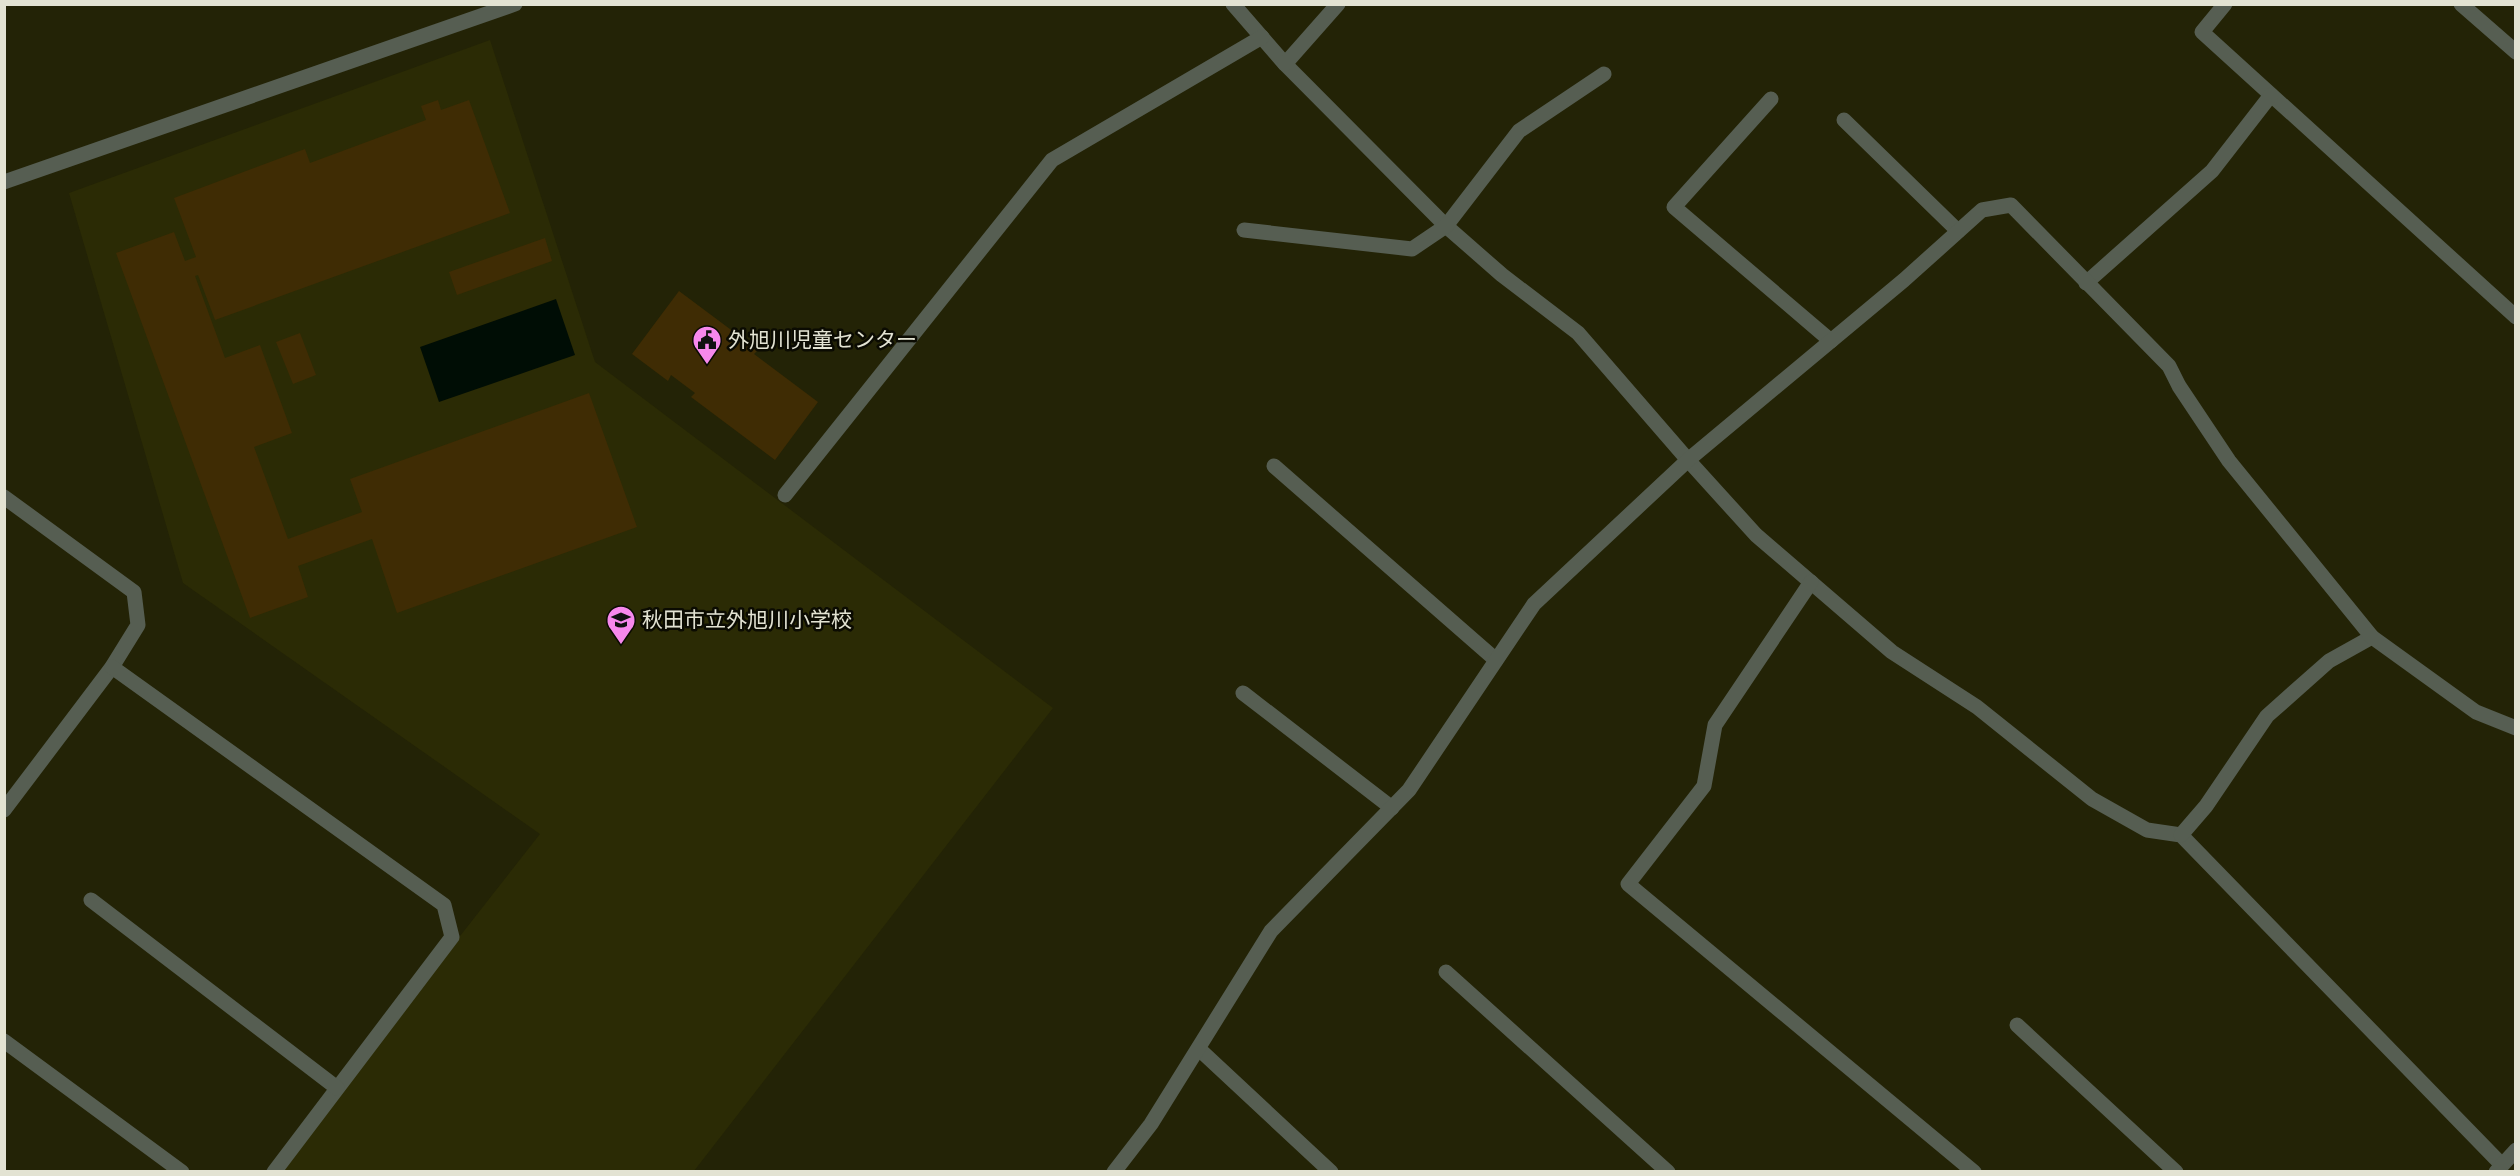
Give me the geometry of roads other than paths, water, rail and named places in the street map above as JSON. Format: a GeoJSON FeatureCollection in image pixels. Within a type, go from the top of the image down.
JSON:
{"type":"FeatureCollection","features":[{"type":"Feature","properties":{"kind":"street"},"geometry":{"type":"LineString","coordinates":[[1233,4],[1285,64],[1446,226],[1502,275],[1578,333],[1688,460],[1756,534],[1892,652],[1977,707],[2091,798],[2147,830],[2181,835],[2499,1168],[2516,1150]]}},
{"type":"Feature","properties":{"kind":"street"},"geometry":{"type":"LineString","coordinates":[[1285,64],[1338,4]]}},
{"type":"Feature","properties":{"kind":"street"},"geometry":{"type":"LineString","coordinates":[[2225,4],[2202,32],[2516,317]]}},
{"type":"Feature","properties":{"kind":"street"},"geometry":{"type":"LineString","coordinates":[[2462,4],[2516,52]]}},
{"type":"Feature","properties":{"kind":"street"},"geometry":{"type":"LineString","coordinates":[[4,182],[503,7]]}},
{"type":"Feature","properties":{"kind":"street"},"geometry":{"type":"LineString","coordinates":[[785,495],[1052,160],[1262,37]]}},
{"type":"Feature","properties":{"kind":"street"},"geometry":{"type":"LineString","coordinates":[[1244,230],[1412,249],[1446,226],[1519,131],[1604,74]]}},
{"type":"Feature","properties":{"kind":"street"},"geometry":{"type":"LineString","coordinates":[[2086,282],[2212,171],[2271,95]]}},
{"type":"Feature","properties":{"kind":"street"},"geometry":{"type":"LineString","coordinates":[[1771,99],[1674,207],[1831,340]]}},
{"type":"Feature","properties":{"kind":"street"},"geometry":{"type":"LineString","coordinates":[[1844,120],[1958,231]]}},
{"type":"Feature","properties":{"kind":"street"},"geometry":{"type":"LineString","coordinates":[[1114,1172],[1151,1124],[1271,931],[1409,790],[1534,604],[1688,460],[1982,210],[2011,205],[2169,366],[2179,386],[2229,461],[2372,637],[2476,712],[2516,728]]}},
{"type":"Feature","properties":{"kind":"street"},"geometry":{"type":"LineString","coordinates":[[1274,466],[1496,660]]}},
{"type":"Feature","properties":{"kind":"street"},"geometry":{"type":"LineString","coordinates":[[4,497],[134,592],[138,625],[112,667],[4,810]]}},
{"type":"Feature","properties":{"kind":"street"},"geometry":{"type":"LineString","coordinates":[[1811,582],[1715,725],[1704,786],[1628,884],[1974,1172]]}},
{"type":"Feature","properties":{"kind":"street"},"geometry":{"type":"LineString","coordinates":[[2181,835],[2206,806],[2267,716],[2329,661],[2372,637]]}},
{"type":"Feature","properties":{"kind":"street"},"geometry":{"type":"LineString","coordinates":[[112,667],[444,905],[452,937],[274,1172]]}},
{"type":"Feature","properties":{"kind":"street"},"geometry":{"type":"LineString","coordinates":[[1243,693],[1392,808]]}},
{"type":"Feature","properties":{"kind":"street"},"geometry":{"type":"LineString","coordinates":[[91,900],[337,1088]]}},
{"type":"Feature","properties":{"kind":"street"},"geometry":{"type":"LineString","coordinates":[[1446,972],[1668,1172]]}},
{"type":"Feature","properties":{"kind":"street"},"geometry":{"type":"LineString","coordinates":[[2017,1025],[2175,1172]]}},
{"type":"Feature","properties":{"kind":"street"},"geometry":{"type":"LineString","coordinates":[[4,1041],[182,1172]]}},
{"type":"Feature","properties":{"kind":"street"},"geometry":{"type":"LineString","coordinates":[[1199,1049],[1331,1172]]}},
{"type":"Feature","properties":{"kind":"place","name":"外旭川児童センター"},"geometry":{"type":"Point","coordinates":[707,366]}},
{"type":"Feature","properties":{"kind":"place","name":"秋田市立外旭川小学校"},"geometry":{"type":"Point","coordinates":[621,646]}}]}
